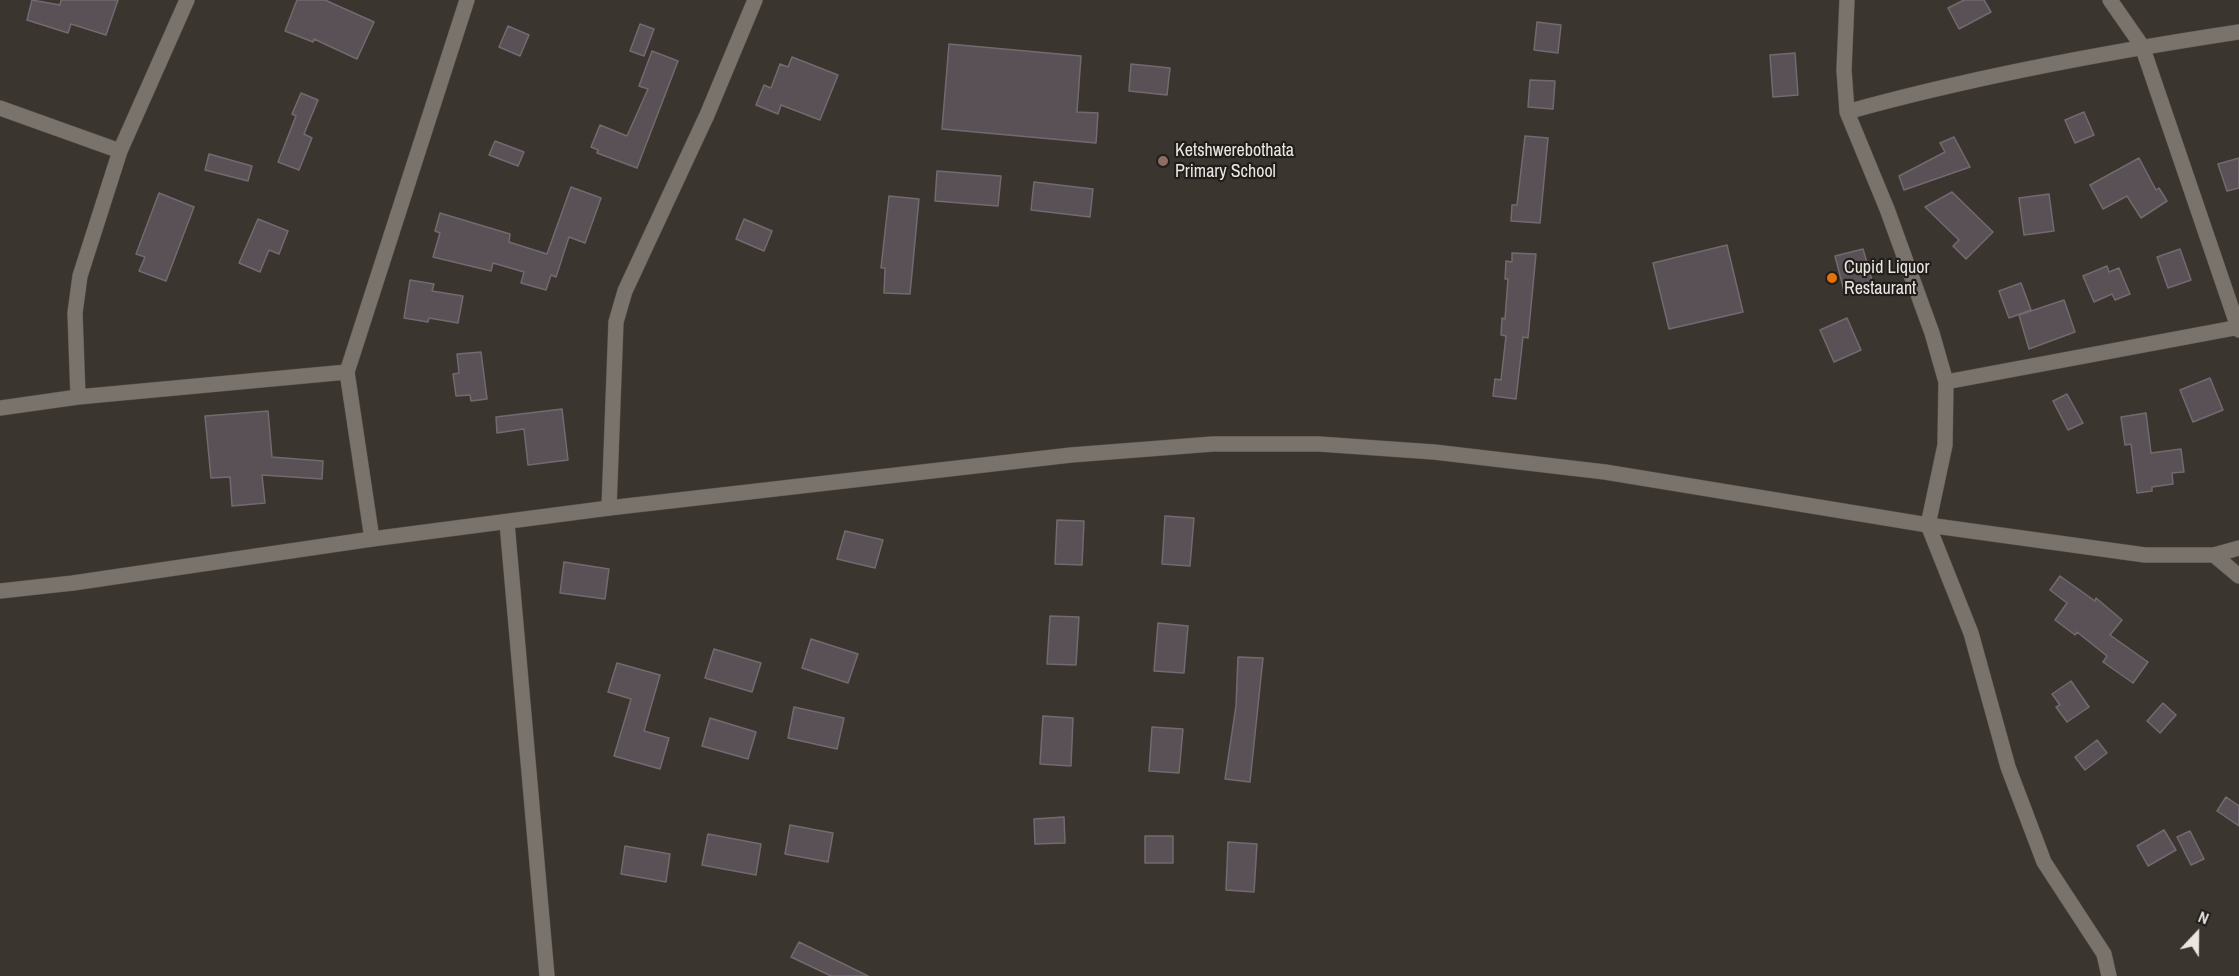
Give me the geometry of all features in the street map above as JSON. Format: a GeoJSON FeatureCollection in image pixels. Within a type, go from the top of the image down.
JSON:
{"type":"FeatureCollection","features":[{"type":"Feature","properties":{"kind":"street"},"geometry":{"type":"LineString","coordinates":[[78,397],[75,313],[80,276],[120,151],[187,0]]}},
{"type":"Feature","properties":{"kind":"street"},"geometry":{"type":"LineString","coordinates":[[372,539],[347,372],[467,0]]}},
{"type":"Feature","properties":{"kind":"street"},"geometry":{"type":"LineString","coordinates":[[609,508],[616,322],[625,291],[707,115],[755,0]]}},
{"type":"Feature","properties":{"kind":"street"},"geometry":{"type":"LineString","coordinates":[[1847,0],[1844,70],[1847,112],[1871,164],[1932,333],[1946,382],[1945,445],[1928,525],[1971,633],[2008,767],[2044,862],[2104,954],[2109,976]]}},
{"type":"Feature","properties":{"kind":"street"},"geometry":{"type":"LineString","coordinates":[[1946,382],[2239,328],[2142,45],[2110,0]]}},
{"type":"Feature","properties":{"kind":"street"},"geometry":{"type":"LineString","coordinates":[[1847,112],[2004,72],[2142,45],[2239,32]]}},
{"type":"Feature","properties":{"kind":"street"},"geometry":{"type":"LineString","coordinates":[[0,108],[120,151]]}},
{"type":"Feature","properties":{"kind":"street"},"geometry":{"type":"LineString","coordinates":[[0,408],[78,397],[347,372]]}},
{"type":"Feature","properties":{"kind":"street"},"geometry":{"type":"LineString","coordinates":[[0,591],[73,583],[372,539],[609,508],[1071,455],[1213,444],[1319,444],[1434,452],[1605,472],[1928,525],[2145,555],[2214,555],[2239,548]]}},
{"type":"Feature","properties":{"kind":"street"},"geometry":{"type":"LineString","coordinates":[[507,523],[547,976]]}},
{"type":"Feature","properties":{"kind":"street"},"geometry":{"type":"LineString","coordinates":[[2214,555],[2239,576]]}},
{"type":"Feature","properties":{"kind":"building"},"geometry":{"type":"Polygon","coordinates":[[[32,0],[60,5],[61,0],[118,0],[106,35],[71,24],[68,33],[27,20],[32,0]]]}},
{"type":"Feature","properties":{"kind":"building"},"geometry":{"type":"Polygon","coordinates":[[[297,0],[325,0],[374,22],[357,59],[314,39],[313,42],[285,31],[297,0]]]}},
{"type":"Feature","properties":{"kind":"building"},"geometry":{"type":"Polygon","coordinates":[[[1964,0],[1984,0],[1991,12],[1959,29],[1948,8],[1964,0]]]}},
{"type":"Feature","properties":{"kind":"building"},"geometry":{"type":"Polygon","coordinates":[[[1537,22],[1561,25],[1558,53],[1534,50],[1537,22]]]}},
{"type":"Feature","properties":{"kind":"building"},"geometry":{"type":"Polygon","coordinates":[[[640,24],[654,29],[644,56],[630,51],[640,24]]]}},
{"type":"Feature","properties":{"kind":"building"},"geometry":{"type":"Polygon","coordinates":[[[508,26],[529,35],[520,56],[499,47],[508,26]]]}},
{"type":"Feature","properties":{"kind":"building"},"geometry":{"type":"Polygon","coordinates":[[[949,44],[1081,56],[1077,112],[1098,113],[1096,143],[942,129],[949,44]]]}},
{"type":"Feature","properties":{"kind":"building"},"geometry":{"type":"Polygon","coordinates":[[[652,51],[678,61],[637,168],[597,153],[598,150],[591,147],[600,125],[627,136],[648,89],[639,86],[652,51]]]}},
{"type":"Feature","properties":{"kind":"building"},"geometry":{"type":"Polygon","coordinates":[[[1795,53],[1798,95],[1773,97],[1770,55],[1795,53]]]}},
{"type":"Feature","properties":{"kind":"building"},"geometry":{"type":"Polygon","coordinates":[[[792,57],[838,75],[820,120],[781,105],[778,114],[756,105],[764,85],[771,88],[780,64],[788,67],[792,57]]]}},
{"type":"Feature","properties":{"kind":"building"},"geometry":{"type":"Polygon","coordinates":[[[1131,64],[1170,68],[1167,95],[1129,91],[1131,64]]]}},
{"type":"Feature","properties":{"kind":"building"},"geometry":{"type":"Polygon","coordinates":[[[1530,80],[1555,81],[1553,109],[1528,107],[1530,80]]]}},
{"type":"Feature","properties":{"kind":"building"},"geometry":{"type":"Polygon","coordinates":[[[301,93],[318,100],[304,134],[312,138],[299,170],[278,162],[296,116],[292,114],[301,93]]]}},
{"type":"Feature","properties":{"kind":"building"},"geometry":{"type":"Polygon","coordinates":[[[2084,112],[2094,135],[2075,143],[2065,120],[2084,112]]]}},
{"type":"Feature","properties":{"kind":"building"},"geometry":{"type":"Polygon","coordinates":[[[1525,136],[1548,138],[1540,223],[1511,221],[1512,205],[1517,205],[1525,136]]]}},
{"type":"Feature","properties":{"kind":"building"},"geometry":{"type":"Polygon","coordinates":[[[1954,137],[1970,167],[1904,190],[1899,176],[1945,152],[1940,143],[1954,137]]]}},
{"type":"Feature","properties":{"kind":"building"},"geometry":{"type":"Polygon","coordinates":[[[495,141],[524,152],[518,166],[489,155],[495,141]]]}},
{"type":"Feature","properties":{"kind":"building"},"geometry":{"type":"Polygon","coordinates":[[[209,154],[252,166],[248,181],[205,170],[209,154]]]}},
{"type":"Feature","properties":{"kind":"building"},"geometry":{"type":"Polygon","coordinates":[[[2139,158],[2156,190],[2159,188],[2167,201],[2141,218],[2127,196],[2103,209],[2090,185],[2139,158]]]}},
{"type":"Feature","properties":{"kind":"building"},"geometry":{"type":"Polygon","coordinates":[[[2239,158],[2239,188],[2227,191],[2218,164],[2239,158]]]}},
{"type":"Feature","properties":{"kind":"building"},"geometry":{"type":"Polygon","coordinates":[[[937,171],[1001,176],[998,206],[935,201],[937,171]]]}},
{"type":"Feature","properties":{"kind":"building"},"geometry":{"type":"Polygon","coordinates":[[[1034,182],[1093,189],[1090,217],[1031,210],[1034,182]]]}},
{"type":"Feature","properties":{"kind":"building"},"geometry":{"type":"Polygon","coordinates":[[[571,187],[601,198],[585,243],[569,237],[556,277],[551,275],[546,290],[521,283],[524,272],[493,263],[491,271],[433,257],[440,233],[435,231],[440,213],[510,234],[509,242],[547,254],[571,187]]]}},
{"type":"Feature","properties":{"kind":"building"},"geometry":{"type":"Polygon","coordinates":[[[1952,192],[1993,232],[1966,259],[1953,246],[1959,240],[1925,207],[1952,192]]]}},
{"type":"Feature","properties":{"kind":"building"},"geometry":{"type":"Polygon","coordinates":[[[159,193],[194,207],[166,281],[139,271],[145,257],[136,254],[159,193]]]}},
{"type":"Feature","properties":{"kind":"building"},"geometry":{"type":"Polygon","coordinates":[[[2049,194],[2054,231],[2024,235],[2019,198],[2049,194]]]}},
{"type":"Feature","properties":{"kind":"building"},"geometry":{"type":"Polygon","coordinates":[[[889,196],[919,199],[910,294],[884,293],[885,268],[881,268],[889,196]]]}},
{"type":"Feature","properties":{"kind":"building"},"geometry":{"type":"Polygon","coordinates":[[[258,219],[288,231],[279,254],[269,250],[260,272],[239,263],[258,219]]]}},
{"type":"Feature","properties":{"kind":"building"},"geometry":{"type":"Polygon","coordinates":[[[744,219],[772,231],[764,251],[736,239],[744,219]]]}},
{"type":"Feature","properties":{"kind":"building"},"geometry":{"type":"Polygon","coordinates":[[[1727,245],[1743,312],[1669,329],[1653,263],[1727,245]]]}},
{"type":"Feature","properties":{"kind":"building"},"geometry":{"type":"Polygon","coordinates":[[[1863,249],[1873,284],[1844,291],[1835,256],[1863,249]]]}},
{"type":"Feature","properties":{"kind":"building"},"geometry":{"type":"Polygon","coordinates":[[[2180,249],[2191,280],[2168,288],[2157,257],[2180,249]]]}},
{"type":"Feature","properties":{"kind":"building"},"geometry":{"type":"Polygon","coordinates":[[[1512,253],[1536,254],[1528,338],[1523,337],[1516,399],[1493,396],[1495,379],[1501,380],[1506,336],[1501,335],[1502,318],[1505,319],[1508,279],[1505,279],[1506,261],[1512,262],[1512,253]]]}},
{"type":"Feature","properties":{"kind":"building"},"geometry":{"type":"Polygon","coordinates":[[[2107,266],[2109,272],[2119,268],[2130,294],[2115,300],[2112,294],[2094,302],[2083,276],[2107,266]]]}},
{"type":"Feature","properties":{"kind":"building"},"geometry":{"type":"Polygon","coordinates":[[[410,280],[434,284],[432,291],[463,296],[458,323],[429,318],[428,322],[404,318],[410,280]]]}},
{"type":"Feature","properties":{"kind":"building"},"geometry":{"type":"Polygon","coordinates":[[[2021,283],[2031,310],[2009,318],[1999,291],[2021,283]]]}},
{"type":"Feature","properties":{"kind":"building"},"geometry":{"type":"Polygon","coordinates":[[[2064,300],[2075,332],[2029,349],[2019,315],[2064,300]]]}},
{"type":"Feature","properties":{"kind":"building"},"geometry":{"type":"Polygon","coordinates":[[[1847,318],[1861,350],[1834,362],[1820,330],[1847,318]]]}},
{"type":"Feature","properties":{"kind":"building"},"geometry":{"type":"Polygon","coordinates":[[[481,352],[487,399],[471,401],[470,395],[456,396],[453,374],[459,373],[457,354],[481,352]]]}},
{"type":"Feature","properties":{"kind":"building"},"geometry":{"type":"Polygon","coordinates":[[[2210,378],[2223,410],[2193,422],[2180,390],[2210,378]]]}},
{"type":"Feature","properties":{"kind":"building"},"geometry":{"type":"Polygon","coordinates":[[[2067,394],[2083,423],[2068,430],[2053,401],[2067,394]]]}},
{"type":"Feature","properties":{"kind":"building"},"geometry":{"type":"Polygon","coordinates":[[[562,409],[568,460],[528,465],[524,429],[497,433],[496,417],[562,409]]]}},
{"type":"Feature","properties":{"kind":"building"},"geometry":{"type":"Polygon","coordinates":[[[268,411],[272,457],[323,461],[322,479],[262,475],[265,503],[232,506],[230,477],[211,478],[205,416],[268,411]]]}},
{"type":"Feature","properties":{"kind":"building"},"geometry":{"type":"Polygon","coordinates":[[[2146,413],[2151,453],[2181,449],[2184,472],[2172,473],[2173,484],[2152,487],[2152,491],[2137,493],[2131,444],[2125,445],[2121,417],[2146,413]]]}},
{"type":"Feature","properties":{"kind":"building"},"geometry":{"type":"Polygon","coordinates":[[[1165,516],[1194,518],[1190,566],[1162,564],[1165,516]]]}},
{"type":"Feature","properties":{"kind":"building"},"geometry":{"type":"Polygon","coordinates":[[[1057,520],[1084,521],[1082,565],[1055,564],[1057,520]]]}},
{"type":"Feature","properties":{"kind":"building"},"geometry":{"type":"Polygon","coordinates":[[[845,531],[883,540],[875,568],[837,559],[845,531]]]}},
{"type":"Feature","properties":{"kind":"building"},"geometry":{"type":"Polygon","coordinates":[[[564,562],[609,569],[605,599],[560,593],[564,562]]]}},
{"type":"Feature","properties":{"kind":"building"},"geometry":{"type":"Polygon","coordinates":[[[2060,576],[2095,601],[2096,598],[2122,620],[2110,635],[2148,662],[2133,683],[2103,662],[2107,656],[2077,632],[2075,635],[2055,620],[2067,603],[2050,590],[2060,576]]]}},
{"type":"Feature","properties":{"kind":"building"},"geometry":{"type":"Polygon","coordinates":[[[1050,616],[1079,617],[1076,665],[1047,664],[1050,616]]]}},
{"type":"Feature","properties":{"kind":"building"},"geometry":{"type":"Polygon","coordinates":[[[1158,623],[1188,626],[1184,673],[1154,671],[1158,623]]]}},
{"type":"Feature","properties":{"kind":"building"},"geometry":{"type":"Polygon","coordinates":[[[811,639],[858,654],[848,683],[802,668],[811,639]]]}},
{"type":"Feature","properties":{"kind":"building"},"geometry":{"type":"Polygon","coordinates":[[[714,649],[761,663],[752,692],[705,678],[714,649]]]}},
{"type":"Feature","properties":{"kind":"building"},"geometry":{"type":"Polygon","coordinates":[[[1238,657],[1263,658],[1250,782],[1225,779],[1236,706],[1238,657]]]}},
{"type":"Feature","properties":{"kind":"building"},"geometry":{"type":"Polygon","coordinates":[[[617,663],[660,675],[644,731],[669,738],[660,769],[614,756],[631,699],[608,692],[617,663]]]}},
{"type":"Feature","properties":{"kind":"building"},"geometry":{"type":"Polygon","coordinates":[[[2071,681],[2089,707],[2067,722],[2056,707],[2060,705],[2052,694],[2071,681]]]}},
{"type":"Feature","properties":{"kind":"building"},"geometry":{"type":"Polygon","coordinates":[[[2163,703],[2176,715],[2160,733],[2147,721],[2163,703]]]}},
{"type":"Feature","properties":{"kind":"building"},"geometry":{"type":"Polygon","coordinates":[[[794,707],[844,718],[837,749],[788,738],[794,707]]]}},
{"type":"Feature","properties":{"kind":"building"},"geometry":{"type":"Polygon","coordinates":[[[1043,716],[1073,718],[1071,766],[1040,764],[1043,716]]]}},
{"type":"Feature","properties":{"kind":"building"},"geometry":{"type":"Polygon","coordinates":[[[710,718],[756,732],[748,759],[702,746],[710,718]]]}},
{"type":"Feature","properties":{"kind":"building"},"geometry":{"type":"Polygon","coordinates":[[[1152,727],[1183,729],[1179,773],[1149,771],[1152,727]]]}},
{"type":"Feature","properties":{"kind":"building"},"geometry":{"type":"Polygon","coordinates":[[[2097,740],[2107,753],[2085,770],[2075,757],[2097,740]]]}},
{"type":"Feature","properties":{"kind":"building"},"geometry":{"type":"Polygon","coordinates":[[[2226,797],[2239,806],[2239,826],[2217,811],[2226,797]]]}},
{"type":"Feature","properties":{"kind":"building"},"geometry":{"type":"Polygon","coordinates":[[[1064,817],[1065,843],[1035,844],[1034,819],[1064,817]]]}},
{"type":"Feature","properties":{"kind":"building"},"geometry":{"type":"Polygon","coordinates":[[[790,825],[833,833],[828,862],[785,854],[790,825]]]}},
{"type":"Feature","properties":{"kind":"building"},"geometry":{"type":"Polygon","coordinates":[[[2164,830],[2176,850],[2148,866],[2137,846],[2164,830]]]}},
{"type":"Feature","properties":{"kind":"building"},"geometry":{"type":"Polygon","coordinates":[[[2190,831],[2204,859],[2191,865],[2177,837],[2190,831]]]}},
{"type":"Feature","properties":{"kind":"building"},"geometry":{"type":"Polygon","coordinates":[[[708,834],[761,844],[756,875],[702,865],[708,834]]]}},
{"type":"Feature","properties":{"kind":"building"},"geometry":{"type":"Polygon","coordinates":[[[1145,836],[1173,836],[1173,863],[1145,863],[1145,836]]]}},
{"type":"Feature","properties":{"kind":"building"},"geometry":{"type":"Polygon","coordinates":[[[1228,842],[1257,844],[1254,892],[1226,890],[1228,842]]]}},
{"type":"Feature","properties":{"kind":"building"},"geometry":{"type":"Polygon","coordinates":[[[625,846],[670,854],[666,882],[621,874],[625,846]]]}},
{"type":"Feature","properties":{"kind":"building"},"geometry":{"type":"Polygon","coordinates":[[[799,942],[868,976],[831,976],[791,957],[799,942]]]}},
{"type":"Feature","properties":{"kind":"place","name":"Ketshwerebothata Primary School"},"geometry":{"type":"Point","coordinates":[1163,161]}},
{"type":"Feature","properties":{"kind":"place","name":"Cupid Liquor Restaurant"},"geometry":{"type":"Point","coordinates":[1832,278]}}]}
